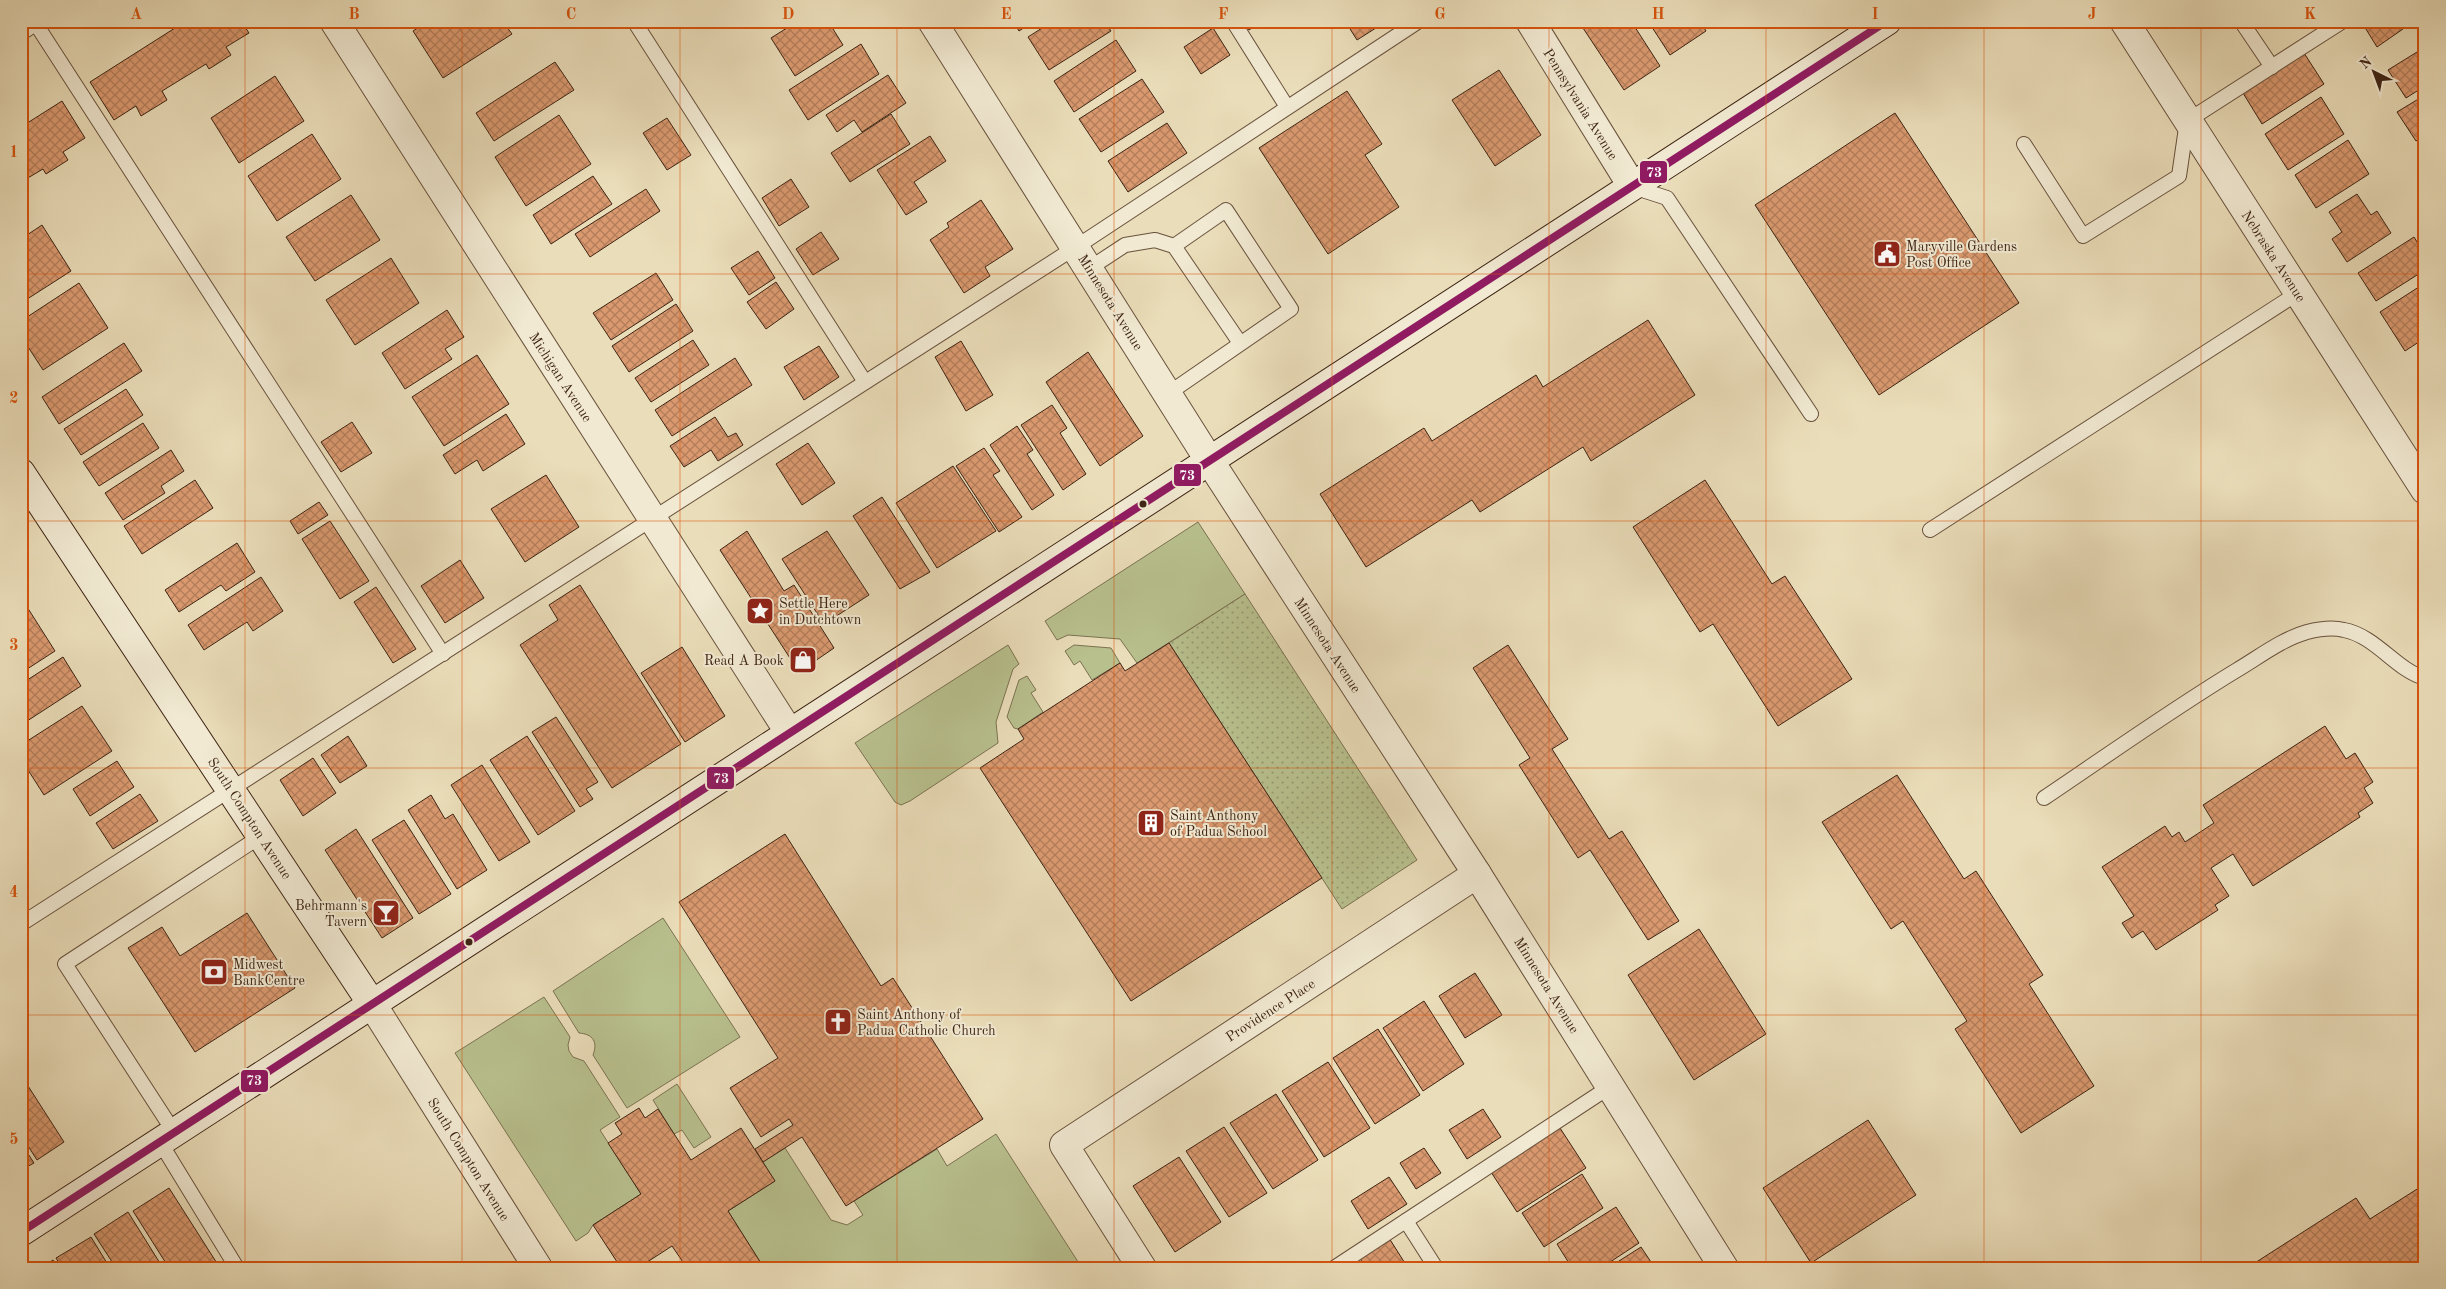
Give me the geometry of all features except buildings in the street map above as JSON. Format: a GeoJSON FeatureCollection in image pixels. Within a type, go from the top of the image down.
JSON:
{"type":"FeatureCollection","features":[{"type":"Feature","properties":{"kind":"street"},"geometry":{"type":"LineString","coordinates":[[21,25],[28,21]]}},
{"type":"Feature","properties":{"kind":"street","name":"Michigan Avenue"},"geometry":{"type":"LineString","coordinates":[[334,21],[790,732]]}},
{"type":"Feature","properties":{"kind":"street","name":"Minnesota Avenue"},"geometry":{"type":"LineString","coordinates":[[932,21],[1169,393],[1209,460],[1477,874],[1724,1268]]}},
{"type":"Feature","properties":{"kind":"street","name":"Pennsylvania Avenue"},"geometry":{"type":"LineString","coordinates":[[1530,21],[1632,186]]}},
{"type":"Feature","properties":{"kind":"street"},"geometry":{"type":"LineString","coordinates":[[21,1232],[1887,21]]}},
{"type":"Feature","properties":{"kind":"street","name":"Nebraska Avenue"},"geometry":{"type":"LineString","coordinates":[[2124,21],[2425,490]]}},
{"type":"Feature","properties":{"kind":"street","name":"South Compton Avenue"},"geometry":{"type":"LineString","coordinates":[[21,473],[372,1004],[538,1268]]}},
{"type":"Feature","properties":{"kind":"street","name":"Providence Place"},"geometry":{"type":"LineString","coordinates":[[1142,1268],[1064,1145],[1477,874]]}},
{"type":"Feature","properties":{"kind":"lane"},"geometry":{"type":"LineString","coordinates":[[34,21],[443,654]]}},
{"type":"Feature","properties":{"kind":"lane"},"geometry":{"type":"LineString","coordinates":[[634,21],[866,382]]}},
{"type":"Feature","properties":{"kind":"lane"},"geometry":{"type":"LineString","coordinates":[[1233,21],[1287,107]]}},
{"type":"Feature","properties":{"kind":"lane"},"geometry":{"type":"LineString","coordinates":[[21,924],[866,382],[1083,257],[1287,107],[1419,21]]}},
{"type":"Feature","properties":{"kind":"lane"},"geometry":{"type":"LineString","coordinates":[[2241,21],[2272,67]]}},
{"type":"Feature","properties":{"kind":"lane"},"geometry":{"type":"LineString","coordinates":[[2024,144],[2083,236],[2179,176],[2187,121],[2343,21]]}},
{"type":"Feature","properties":{"kind":"lane"},"geometry":{"type":"LineString","coordinates":[[1632,186],[1668,198],[1811,414]]}},
{"type":"Feature","properties":{"kind":"lane"},"geometry":{"type":"LineString","coordinates":[[1169,393],[1291,310],[1226,210],[1174,246]]}},
{"type":"Feature","properties":{"kind":"lane"},"geometry":{"type":"LineString","coordinates":[[1083,257],[1125,245],[1155,240],[1174,246],[1240,343]]}},
{"type":"Feature","properties":{"kind":"lane"},"geometry":{"type":"LineString","coordinates":[[1930,530],[2298,293]]}},
{"type":"Feature","properties":{"kind":"lane"},"geometry":{"type":"LineString","coordinates":[[2044,798],[2216,683],[2277,646],[2305,632],[2326,628],[2346,630],[2365,638],[2411,672],[2425,678]]}},
{"type":"Feature","properties":{"kind":"lane"},"geometry":{"type":"LineString","coordinates":[[238,1268],[167,1137],[65,964],[261,836]]}},
{"type":"Feature","properties":{"kind":"lane"},"geometry":{"type":"LineString","coordinates":[[1334,1268],[1611,1086]]}},
{"type":"Feature","properties":{"kind":"lane"},"geometry":{"type":"LineString","coordinates":[[1406,1221],[1436,1268]]}},
{"type":"Feature","properties":{"kind":"green space"},"geometry":{"type":"Polygon","coordinates":[[[1198,522],[1245,594],[1137,663],[1120,639],[1068,635],[1057,640],[1045,621],[1198,522]]]}},
{"type":"Feature","properties":{"kind":"green space"},"geometry":{"type":"Polygon","coordinates":[[[1245,594],[1417,860],[1342,909],[1169,643],[1245,594]]]}},
{"type":"Feature","properties":{"kind":"green space"},"geometry":{"type":"Polygon","coordinates":[[[1008,645],[1019,664],[1013,669],[996,722],[998,743],[910,801],[901,805],[895,802],[855,743],[1008,645]]]}},
{"type":"Feature","properties":{"kind":"green space"},"geometry":{"type":"Polygon","coordinates":[[[1074,645],[1111,648],[1120,663],[1092,680],[1080,661],[1074,665],[1065,651],[1074,645]]]}},
{"type":"Feature","properties":{"kind":"green space"},"geometry":{"type":"Polygon","coordinates":[[[1027,676],[1036,690],[1031,693],[1043,712],[1018,729],[1014,728],[1007,717],[1019,680],[1027,676]]]}},
{"type":"Feature","properties":{"kind":"green space"},"geometry":{"type":"Polygon","coordinates":[[[663,918],[740,1037],[627,1108],[593,1055],[595,1046],[593,1040],[588,1035],[579,1033],[553,991],[663,918]]]}},
{"type":"Feature","properties":{"kind":"green space"},"geometry":{"type":"Polygon","coordinates":[[[544,997],[570,1037],[569,1051],[573,1057],[584,1061],[620,1117],[600,1130],[641,1194],[593,1225],[588,1233],[576,1241],[455,1053],[544,997]]]}},
{"type":"Feature","properties":{"kind":"green space"},"geometry":{"type":"Polygon","coordinates":[[[677,1084],[711,1137],[694,1148],[682,1130],[674,1134],[653,1100],[677,1084]]]}},
{"type":"Feature","properties":{"kind":"green space"},"geometry":{"type":"Polygon","coordinates":[[[996,1134],[1082,1268],[764,1268],[728,1211],[775,1181],[763,1162],[785,1148],[831,1220],[847,1225],[863,1215],[854,1201],[937,1149],[947,1166],[996,1134]]]}},
{"type":"Feature","properties":{"kind":"transit line","name":"73"},"geometry":{"type":"LineString","coordinates":[[21,1232],[1887,21]]}},
{"type":"Feature","properties":{"kind":"place","name":"Maryville Gardens Post Office"},"geometry":{"type":"Point","coordinates":[1887,254]}},
{"type":"Feature","properties":{"kind":"place","name":"Settle Here in Dutchtown"},"geometry":{"type":"Point","coordinates":[760,611]}},
{"type":"Feature","properties":{"kind":"place","name":"Read A Book"},"geometry":{"type":"Point","coordinates":[803,660]}},
{"type":"Feature","properties":{"kind":"place","name":"Saint Anthony of Padua School"},"geometry":{"type":"Point","coordinates":[1151,823]}},
{"type":"Feature","properties":{"kind":"place","name":"Behrmann's Tavern"},"geometry":{"type":"Point","coordinates":[386,913]}},
{"type":"Feature","properties":{"kind":"place","name":"Midwest BankCentre"},"geometry":{"type":"Point","coordinates":[214,972]}},
{"type":"Feature","properties":{"kind":"place","name":"Saint Anthony of Padua Catholic Church"},"geometry":{"type":"Point","coordinates":[838,1022]}}]}
